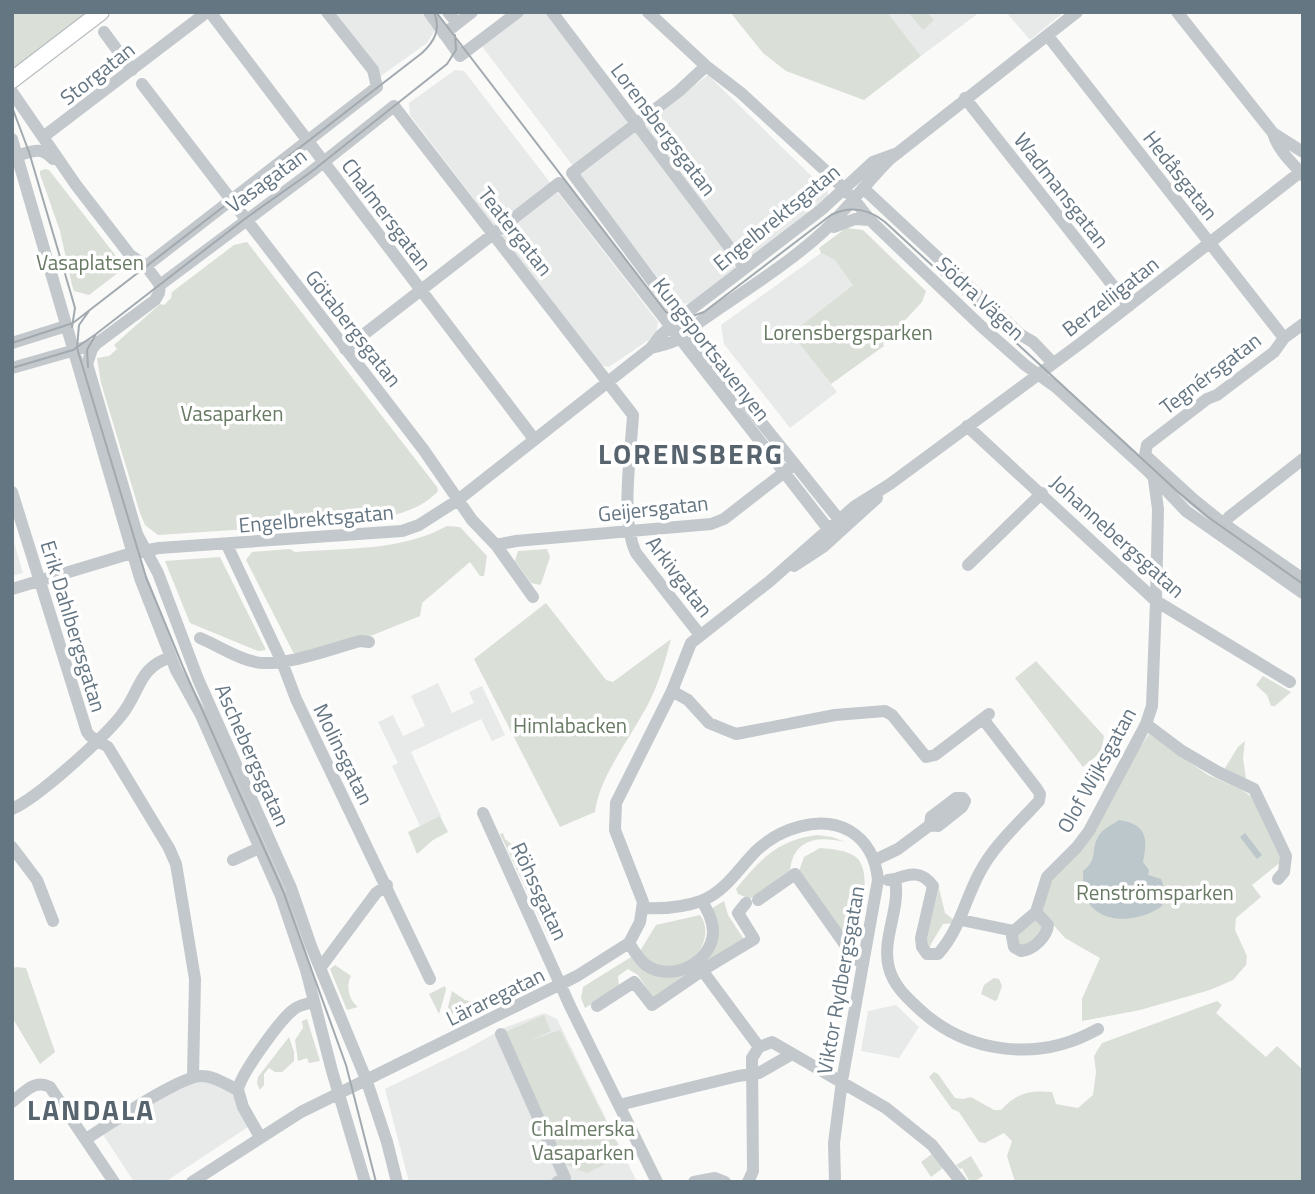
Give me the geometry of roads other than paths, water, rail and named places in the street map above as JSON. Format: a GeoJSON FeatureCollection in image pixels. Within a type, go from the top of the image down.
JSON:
{"type":"FeatureCollection","features":[{"type":"Feature","properties":{"kind":"main road"},"geometry":{"type":"LineString","coordinates":[[12,80],[101,12]]}},
{"type":"Feature","properties":{"kind":"street","name":"Storgatan"},"geometry":{"type":"LineString","coordinates":[[43,137],[209,12]]}},
{"type":"Feature","properties":{"kind":"street","name":"Chalmersgatan"},"geometry":{"type":"LineString","coordinates":[[209,12],[534,439]]}},
{"type":"Feature","properties":{"kind":"street","name":"Vasagatan"},"geometry":{"type":"LineString","coordinates":[[146,266],[377,87],[373,70],[327,12]]}},
{"type":"Feature","properties":{"kind":"street"},"geometry":{"type":"LineString","coordinates":[[429,12],[460,56],[519,12]]}},
{"type":"Feature","properties":{"kind":"street"},"geometry":{"type":"LineString","coordinates":[[448,12],[457,23]]}},
{"type":"Feature","properties":{"kind":"street"},"geometry":{"type":"LineString","coordinates":[[444,34],[472,12]]}},
{"type":"Feature","properties":{"kind":"street","name":"Lorensbergsgatan"},"geometry":{"type":"LineString","coordinates":[[552,12],[745,268]]}},
{"type":"Feature","properties":{"kind":"street","name":"Södra Vägen"},"geometry":{"type":"LineString","coordinates":[[648,12],[706,66],[741,93],[844,189],[870,220],[982,327],[1077,406],[1186,511],[1303,593]]}},
{"type":"Feature","properties":{"kind":"street","name":"Engelbrektsgatan"},"geometry":{"type":"LineString","coordinates":[[651,348],[691,332],[697,324],[821,233],[898,153],[1077,12]]}},
{"type":"Feature","properties":{"kind":"street"},"geometry":{"type":"LineString","coordinates":[[1177,12],[1273,133],[1303,152]]}},
{"type":"Feature","properties":{"kind":"street"},"geometry":{"type":"LineString","coordinates":[[104,32],[132,70]]}},
{"type":"Feature","properties":{"kind":"street","name":"Hedåsgatan"},"geometry":{"type":"LineString","coordinates":[[1048,36],[1284,338]]}},
{"type":"Feature","properties":{"kind":"street"},"geometry":{"type":"LineString","coordinates":[[636,124],[706,66]]}},
{"type":"Feature","properties":{"kind":"street","name":"Götabergsgatan"},"geometry":{"type":"LineString","coordinates":[[142,84],[423,449],[472,520],[496,545],[533,597]]}},
{"type":"Feature","properties":{"kind":"street"},"geometry":{"type":"LineString","coordinates":[[12,92],[76,185],[130,255],[146,266],[160,285],[155,300],[96,344],[12,368]]}},
{"type":"Feature","properties":{"kind":"street","name":"Wadmansgatan"},"geometry":{"type":"LineString","coordinates":[[965,98],[1129,306]]}},
{"type":"Feature","properties":{"kind":"street","name":"Vasagatan"},"geometry":{"type":"LineString","coordinates":[[160,285],[394,106]]}},
{"type":"Feature","properties":{"kind":"street","name":"Teatergatan"},"geometry":{"type":"LineString","coordinates":[[394,106],[608,380]]}},
{"type":"Feature","properties":{"kind":"street","name":"Kungsportsavenyen"},"geometry":{"type":"LineString","coordinates":[[636,124],[572,173],[704,351],[842,523]]}},
{"type":"Feature","properties":{"kind":"street"},"geometry":{"type":"LineString","coordinates":[[1273,133],[1276,142],[1302,172]]}},
{"type":"Feature","properties":{"kind":"street"},"geometry":{"type":"LineString","coordinates":[[12,139],[15,157],[75,349]]}},
{"type":"Feature","properties":{"kind":"street"},"geometry":{"type":"LineString","coordinates":[[15,157],[35,150],[45,151],[76,185]]}},
{"type":"Feature","properties":{"kind":"street","name":"Engelbrektsgatan"},"geometry":{"type":"LineString","coordinates":[[12,589],[145,550],[402,531],[426,521],[458,500],[651,348],[661,334],[821,210],[873,162],[898,153]]}},
{"type":"Feature","properties":{"kind":"street","name":"Berzeliigatan"},"geometry":{"type":"LineString","coordinates":[[842,523],[862,514],[890,484],[1129,306],[1302,172]]}},
{"type":"Feature","properties":{"kind":"street","name":"Kungsportsavenyen"},"geometry":{"type":"LineString","coordinates":[[493,234],[559,183],[784,472],[829,535]]}},
{"type":"Feature","properties":{"kind":"street","name":"Södra Vägen"},"geometry":{"type":"LineString","coordinates":[[863,188],[1053,363]]}},
{"type":"Feature","properties":{"kind":"street","name":"Engelbrektsgatan"},"geometry":{"type":"LineString","coordinates":[[821,233],[845,222],[870,220]]}},
{"type":"Feature","properties":{"kind":"street"},"geometry":{"type":"LineString","coordinates":[[345,349],[493,234]]}},
{"type":"Feature","properties":{"kind":"street","name":"Tegnérsgatan"},"geometry":{"type":"LineString","coordinates":[[1224,524],[1144,455],[1147,445],[1274,352],[1284,338],[1303,324]]}},
{"type":"Feature","properties":{"kind":"street"},"geometry":{"type":"LineString","coordinates":[[12,343],[66,326]]}},
{"type":"Feature","properties":{"kind":"street","name":"Aschebergsgatan"},"geometry":{"type":"LineString","coordinates":[[96,344],[87,364],[136,530],[158,573],[198,679],[291,888],[362,1086],[368,1093],[396,1182]]}},
{"type":"Feature","properties":{"kind":"street","name":"Aschebergsgatan"},"geometry":{"type":"LineString","coordinates":[[75,349],[132,553],[172,657],[201,715],[281,896],[306,970],[365,1181]]}},
{"type":"Feature","properties":{"kind":"street","name":"Arkivgatan"},"geometry":{"type":"LineString","coordinates":[[608,380],[633,415],[628,531],[636,553],[700,635]]}},
{"type":"Feature","properties":{"kind":"street","name":"Johannebergsgatan"},"geometry":{"type":"LineString","coordinates":[[967,426],[1156,601],[1290,682]]}},
{"type":"Feature","properties":{"kind":"street"},"geometry":{"type":"LineString","coordinates":[[1303,459],[1229,517],[1224,524],[1303,579]]}},
{"type":"Feature","properties":{"kind":"street","name":"Geijersgatan"},"geometry":{"type":"LineString","coordinates":[[496,545],[711,524],[724,519],[796,463]]}},
{"type":"Feature","properties":{"kind":"street","name":"Olof Wijksgatan"},"geometry":{"type":"LineString","coordinates":[[961,920],[1011,931],[1014,947],[1021,951],[1028,950],[1047,932],[1048,925],[1036,912],[1047,877],[1089,831],[1146,724],[1152,706],[1156,601],[1158,509],[1154,480]]}},
{"type":"Feature","properties":{"kind":"street","name":"Erik Dahlbergsgatan"},"geometry":{"type":"LineString","coordinates":[[12,492],[87,732],[108,747],[176,864],[195,979],[192,1077]]}},
{"type":"Feature","properties":{"kind":"street"},"geometry":{"type":"LineString","coordinates":[[968,565],[1042,493]]}},
{"type":"Feature","properties":{"kind":"street"},"geometry":{"type":"LineString","coordinates":[[1158,509],[1165,499],[1174,499]]}},
{"type":"Feature","properties":{"kind":"street"},"geometry":{"type":"LineString","coordinates":[[699,967],[675,971],[654,969],[639,959],[629,943],[640,922],[643,908],[638,884],[615,830],[614,813],[618,796],[672,691],[691,643],[770,581],[812,555],[842,523]]}},
{"type":"Feature","properties":{"kind":"street","name":"Molinsgatan"},"geometry":{"type":"LineString","coordinates":[[228,544],[296,699],[430,979]]}},
{"type":"Feature","properties":{"kind":"street"},"geometry":{"type":"LineString","coordinates":[[200,638],[252,662],[272,664],[360,641],[369,642]]}},
{"type":"Feature","properties":{"kind":"street"},"geometry":{"type":"LineString","coordinates":[[12,809],[31,797],[97,741],[123,713],[150,667],[172,657]]}},
{"type":"Feature","properties":{"kind":"street"},"geometry":{"type":"LineString","coordinates":[[672,691],[688,699],[709,723],[736,734],[846,713],[880,710],[892,715],[926,757],[934,755],[986,716],[1040,797],[981,869],[961,920],[940,952],[935,955],[927,954],[922,947],[921,938],[933,887],[927,878],[910,874],[895,879],[878,880]]}},
{"type":"Feature","properties":{"kind":"street"},"geometry":{"type":"LineString","coordinates":[[1146,724],[1206,765],[1254,789],[1286,856],[1284,872],[1278,879]]}},
{"type":"Feature","properties":{"kind":"street","name":"Röhssgatan"},"geometry":{"type":"LineString","coordinates":[[483,813],[561,985],[656,1182]]}},
{"type":"Feature","properties":{"kind":"street","name":"Viktor Rydbergsgatan"},"geometry":{"type":"LineString","coordinates":[[643,908],[702,901],[727,884],[766,843],[804,826],[825,824],[845,829],[860,839],[875,860],[878,880],[842,1081],[834,1143],[835,1182]]}},
{"type":"Feature","properties":{"kind":"street"},"geometry":{"type":"LineString","coordinates":[[875,860],[898,849],[930,825]]}},
{"type":"Feature","properties":{"kind":"street"},"geometry":{"type":"LineString","coordinates":[[12,847],[37,880],[53,921]]}},
{"type":"Feature","properties":{"kind":"street"},"geometry":{"type":"LineString","coordinates":[[233,860],[259,848]]}},
{"type":"Feature","properties":{"kind":"street"},"geometry":{"type":"LineString","coordinates":[[597,1006],[634,982],[652,1005],[699,967],[754,939],[738,913],[795,874],[851,953],[863,965]]}},
{"type":"Feature","properties":{"kind":"street"},"geometry":{"type":"LineString","coordinates":[[895,879],[897,895],[888,948],[889,971],[898,987],[939,1027],[967,1040],[1010,1049],[1055,1046],[1098,1029]]}},
{"type":"Feature","properties":{"kind":"street"},"geometry":{"type":"LineString","coordinates":[[321,967],[376,893],[387,885]]}},
{"type":"Feature","properties":{"kind":"street"},"geometry":{"type":"LineString","coordinates":[[699,967],[713,930],[702,901]]}},
{"type":"Feature","properties":{"kind":"street"},"geometry":{"type":"LineString","coordinates":[[1011,931],[1019,928],[1036,912]]}},
{"type":"Feature","properties":{"kind":"street","name":"Läraregatan"},"geometry":{"type":"LineString","coordinates":[[192,1182],[260,1137],[340,1093],[561,985],[599,964],[629,943]]}},
{"type":"Feature","properties":{"kind":"street"},"geometry":{"type":"LineString","coordinates":[[699,967],[761,1049],[792,1054],[886,1108],[932,1145],[961,1182]]}},
{"type":"Feature","properties":{"kind":"street"},"geometry":{"type":"LineString","coordinates":[[260,1137],[243,1107],[238,1090],[240,1081],[289,1014],[298,1007],[314,1002]]}},
{"type":"Feature","properties":{"kind":"street"},"geometry":{"type":"LineString","coordinates":[[501,1034],[561,1180]]}},
{"type":"Feature","properties":{"kind":"street"},"geometry":{"type":"LineString","coordinates":[[748,1182],[753,1171],[752,1073],[761,1049]]}},
{"type":"Feature","properties":{"kind":"street"},"geometry":{"type":"LineString","coordinates":[[619,1105],[759,1073],[792,1054]]}},
{"type":"Feature","properties":{"kind":"street"},"geometry":{"type":"LineString","coordinates":[[86,1139],[145,1102],[192,1077],[206,1076],[238,1090]]}},
{"type":"Feature","properties":{"kind":"street"},"geometry":{"type":"LineString","coordinates":[[12,1102],[35,1084],[41,1083],[50,1087],[114,1182]]}},
{"type":"Feature","properties":{"kind":"street"},"geometry":{"type":"LineString","coordinates":[[694,1182],[715,1178],[725,1182]]}},
{"type":"Feature","properties":{"kind":"tram line"},"geometry":{"type":"LineString","coordinates":[[12,343],[73,323],[422,53],[436,34],[434,12]]}},
{"type":"Feature","properties":{"kind":"tram line"},"geometry":{"type":"LineString","coordinates":[[436,12],[666,312],[690,317],[704,312],[831,215],[852,209],[872,214],[885,222],[1177,491],[1208,517],[1303,584]]}},
{"type":"Feature","properties":{"kind":"tram line"},"geometry":{"type":"LineString","coordinates":[[12,368],[73,350],[96,334],[246,218],[311,172],[447,64],[456,50],[455,35]]}},
{"type":"Feature","properties":{"kind":"tram line"},"geometry":{"type":"LineString","coordinates":[[12,107],[29,152],[75,308],[72,327]]}},
{"type":"Feature","properties":{"kind":"tram line"},"geometry":{"type":"LineString","coordinates":[[89,311],[79,325],[77,348],[146,577],[283,891],[346,1065],[376,1182]]}},
{"type":"Feature","properties":{"kind":"tram line"},"geometry":{"type":"LineString","coordinates":[[88,367],[87,350],[96,334]]}},
{"type":"Feature","properties":{"kind":"district","name":"LORENSBERG"},"geometry":{"type":"Point","coordinates":[691,453]}},
{"type":"Feature","properties":{"kind":"district","name":"LANDALA"},"geometry":{"type":"Point","coordinates":[91,1109]}},
{"type":"Feature","properties":{"kind":"park label","name":"Vasaplatsen"},"geometry":{"type":"Point","coordinates":[90,262]}},
{"type":"Feature","properties":{"kind":"park label","name":"Lorensbergsparken"},"geometry":{"type":"Point","coordinates":[848,332]}},
{"type":"Feature","properties":{"kind":"park label","name":"Vasaparken"},"geometry":{"type":"Point","coordinates":[232,413]}},
{"type":"Feature","properties":{"kind":"park label","name":"Himlabacken"},"geometry":{"type":"Point","coordinates":[570,725]}},
{"type":"Feature","properties":{"kind":"park label","name":"Renströmsparken"},"geometry":{"type":"Point","coordinates":[1155,892]}},
{"type":"Feature","properties":{"kind":"park label","name":"Chalmerska Vasaparken"},"geometry":{"type":"Point","coordinates":[583,1140]}}]}
